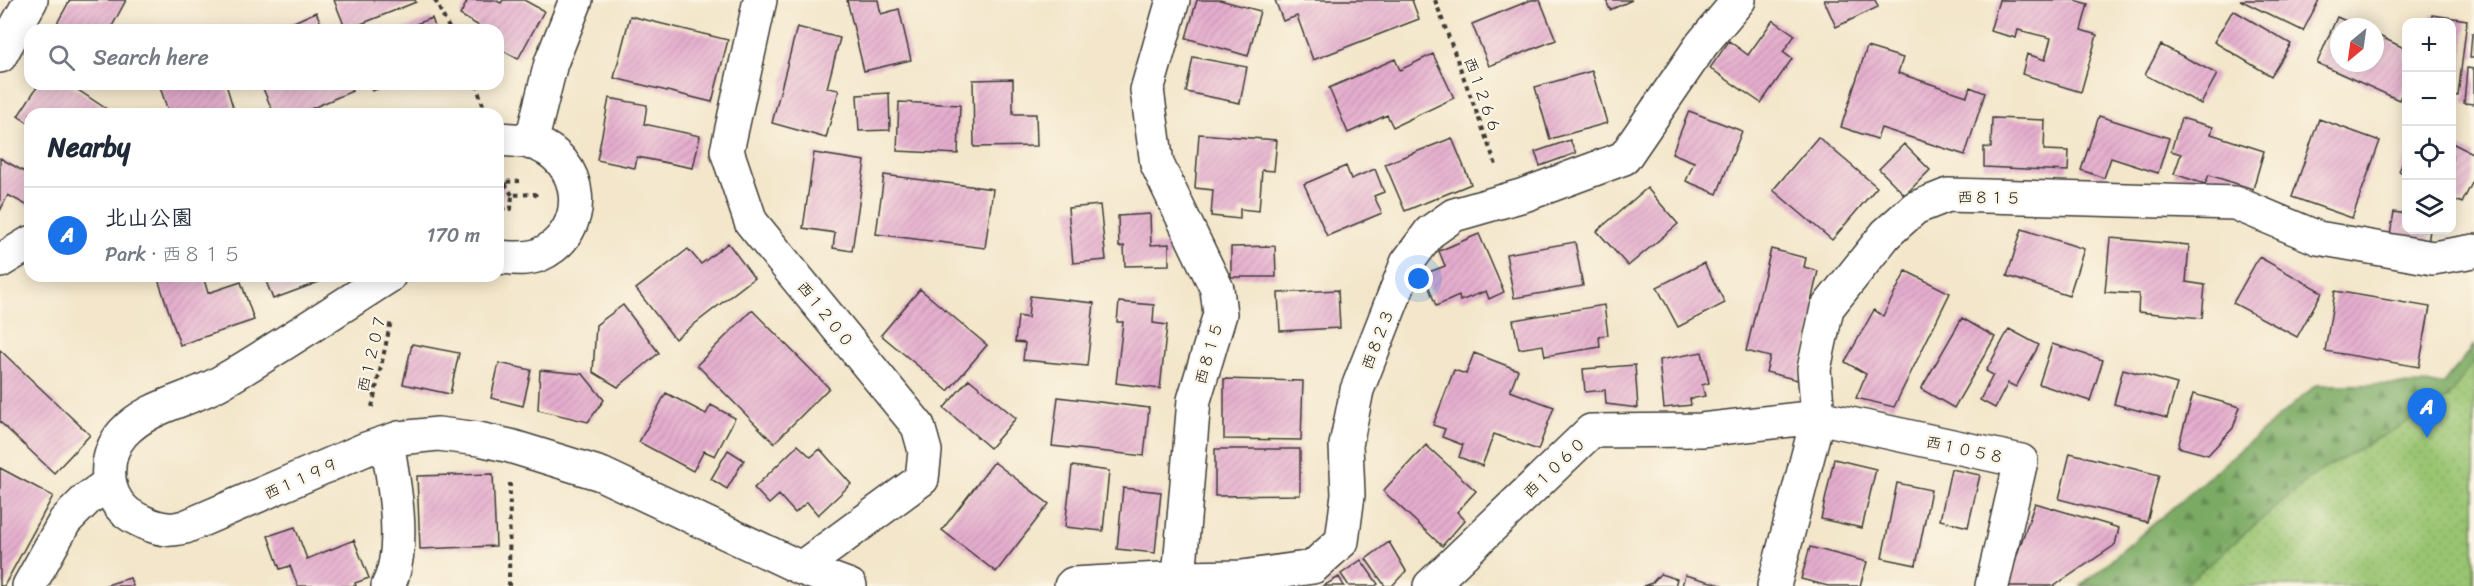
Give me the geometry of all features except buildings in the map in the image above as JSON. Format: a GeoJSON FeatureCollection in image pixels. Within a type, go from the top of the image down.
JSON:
{"type":"FeatureCollection","features":[{"type":"Feature","properties":{"kind":"street"},"geometry":{"type":"LineString","coordinates":[[0,56],[31,0]]}},
{"type":"Feature","properties":{"kind":"street"},"geometry":{"type":"LineString","coordinates":[[531,142],[551,63],[576,0]]}},
{"type":"Feature","properties":{"kind":"street","name":"西１２００"},"geometry":{"type":"LineString","coordinates":[[760,0],[727,151],[751,222],[918,426],[925,451],[921,479],[801,568]]}},
{"type":"Feature","properties":{"kind":"street","name":"西８１５"},"geometry":{"type":"LineString","coordinates":[[1173,0],[1147,90],[1157,164],[1217,289],[1220,314],[1194,400],[1179,582]]}},
{"type":"Feature","properties":{"kind":"street","name":"西８２３"},"geometry":{"type":"LineString","coordinates":[[1179,582],[1250,582],[1313,567],[1342,541],[1348,495],[1346,446],[1357,390],[1407,262],[1430,232],[1454,215],[1509,199],[1624,158],[1702,44],[1739,0]]}},
{"type":"Feature","properties":{"kind":"street"},"geometry":{"type":"LineString","coordinates":[[504,140],[531,142],[558,158],[568,170],[576,200],[573,219],[564,238],[538,255],[519,259],[504,258]]}},
{"type":"Feature","properties":{"kind":"street","name":"西８１５"},"geometry":{"type":"LineString","coordinates":[[1774,586],[1818,417],[1814,369],[1827,308],[1886,234],[1915,208],[1947,195],[2235,203],[2318,238],[2433,258],[2474,251]]}},
{"type":"Feature","properties":{"kind":"street"},"geometry":{"type":"LineString","coordinates":[[0,261],[24,247]]}},
{"type":"Feature","properties":{"kind":"street","name":"西１１９９"},"geometry":{"type":"LineString","coordinates":[[380,282],[221,383],[160,407],[138,419],[121,434],[110,453],[109,483],[114,498],[125,512],[166,529],[185,527],[387,442],[416,435],[438,434],[479,439],[591,470],[801,568],[850,586]]}},
{"type":"Feature","properties":{"kind":"street","name":"西１０６０"},"geometry":{"type":"LineString","coordinates":[[1430,586],[1591,431],[1701,430],[1818,417]]}},
{"type":"Feature","properties":{"kind":"street","name":"西１０５８"},"geometry":{"type":"LineString","coordinates":[[1818,417],[2021,461],[1992,586]]}},
{"type":"Feature","properties":{"kind":"street"},"geometry":{"type":"LineString","coordinates":[[387,442],[393,476],[397,556],[393,576],[388,586]]}},
{"type":"Feature","properties":{"kind":"street"},"geometry":{"type":"LineString","coordinates":[[29,586],[65,520],[87,499],[109,483]]}},
{"type":"Feature","properties":{"kind":"street"},"geometry":{"type":"LineString","coordinates":[[1071,586],[1073,584],[1179,582]]}},
{"type":"Feature","properties":{"kind":"path"},"geometry":{"type":"LineString","coordinates":[[435,0],[447,24]]}},
{"type":"Feature","properties":{"kind":"path","name":"西１２６６"},"geometry":{"type":"LineString","coordinates":[[1435,0],[1509,199]]}},
{"type":"Feature","properties":{"kind":"path"},"geometry":{"type":"LineString","coordinates":[[478,90],[485,108]]}},
{"type":"Feature","properties":{"kind":"path"},"geometry":{"type":"LineString","coordinates":[[504,182],[512,195],[511,209],[504,208]]}},
{"type":"Feature","properties":{"kind":"path"},"geometry":{"type":"LineString","coordinates":[[512,195],[534,194],[538,203]]}},
{"type":"Feature","properties":{"kind":"path","name":"西１２０７"},"geometry":{"type":"LineString","coordinates":[[372,404],[392,318]]}},
{"type":"Feature","properties":{"kind":"path"},"geometry":{"type":"LineString","coordinates":[[509,586],[510,479]]}},
{"type":"Feature","properties":{"kind":"green space"},"geometry":{"type":"Polygon","coordinates":[[[2474,345],[2474,586],[2081,586],[2316,385],[2443,384],[2474,345]]]}},
{"type":"Feature","properties":{"kind":"green space"},"geometry":{"type":"Polygon","coordinates":[[[2474,361],[2474,586],[2184,586],[2312,476],[2448,399],[2474,361]]]}},
{"type":"Feature","properties":{"kind":"place","name":"北山公園"},"geometry":{"type":"Point","coordinates":[2427,438]}}]}
